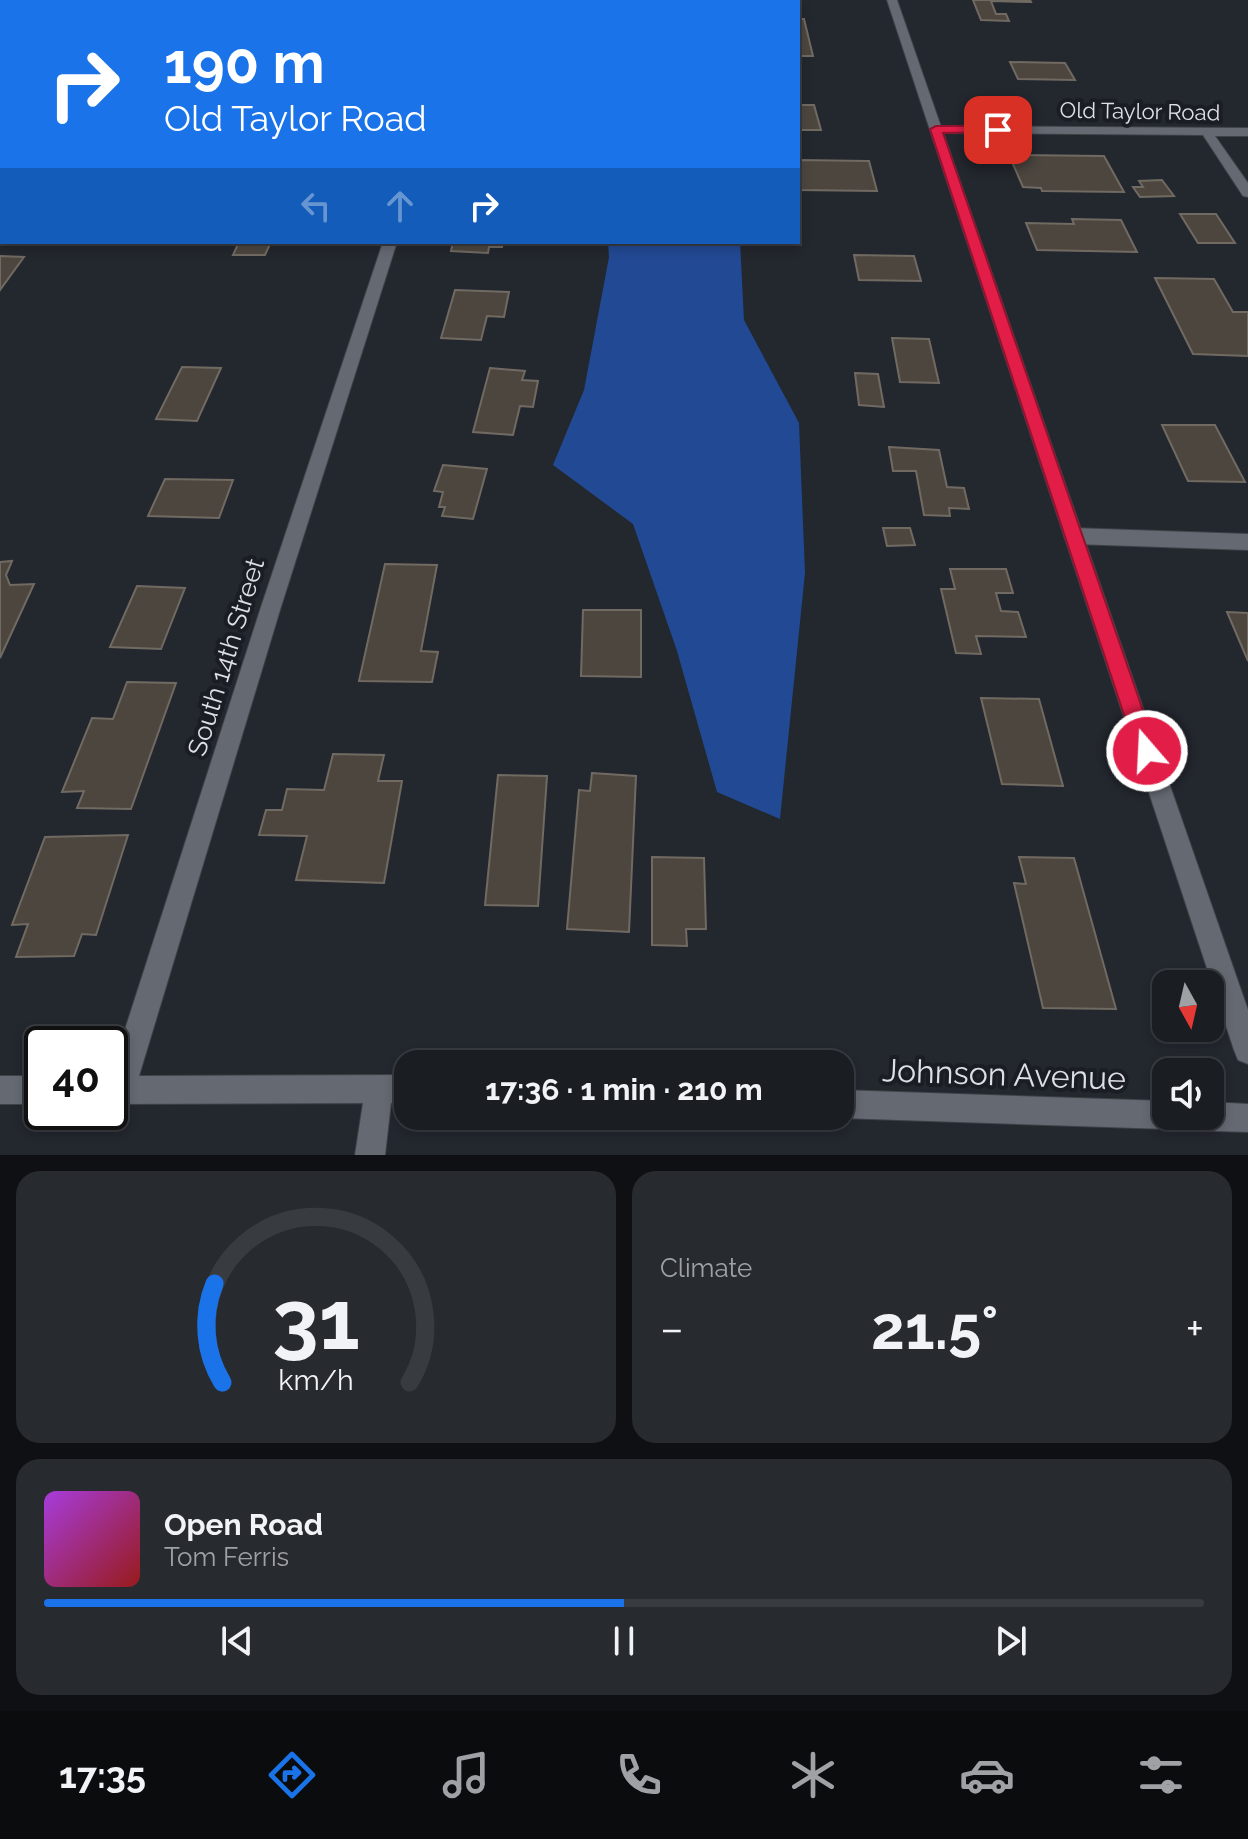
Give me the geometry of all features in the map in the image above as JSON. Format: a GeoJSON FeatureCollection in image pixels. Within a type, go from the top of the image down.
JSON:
{"type":"FeatureCollection","features":[{"type":"Feature","properties":{"kind":"street"},"geometry":{"type":"LineString","coordinates":[[892,0],[1248,1050]]}},
{"type":"Feature","properties":{"kind":"street","name":"Old Taylor Road"},"geometry":{"type":"LineString","coordinates":[[936,129],[1248,132]]}},
{"type":"Feature","properties":{"kind":"street"},"geometry":{"type":"LineString","coordinates":[[1206,131],[1248,193]]}},
{"type":"Feature","properties":{"kind":"street","name":"South 14th Street"},"geometry":{"type":"LineString","coordinates":[[128,1050],[389,244]]}},
{"type":"Feature","properties":{"kind":"street"},"geometry":{"type":"LineString","coordinates":[[1074,536],[1248,542]]}},
{"type":"Feature","properties":{"kind":"street"},"geometry":{"type":"LineString","coordinates":[[128,1090],[394,1088],[370,1155]]}},
{"type":"Feature","properties":{"kind":"street"},"geometry":{"type":"LineString","coordinates":[[0,1090],[24,1090]]}},
{"type":"Feature","properties":{"kind":"street","name":"Johnson Avenue"},"geometry":{"type":"LineString","coordinates":[[854,1104],[1152,1115]]}},
{"type":"Feature","properties":{"kind":"street"},"geometry":{"type":"LineString","coordinates":[[1224,1117],[1248,1118]]}},
{"type":"Feature","properties":{"kind":"shaded area"},"geometry":{"type":"Polygon","coordinates":[[[608,244],[740,244],[744,320],[799,423],[805,573],[780,819],[717,792],[677,651],[633,524],[553,465],[584,390],[609,257],[608,244]]]}},
{"type":"Feature","properties":{"kind":"building"},"geometry":{"type":"Polygon","coordinates":[[[973,0],[1031,2],[991,1],[996,14],[1006,14],[1009,21],[981,20],[973,0]]]}},
{"type":"Feature","properties":{"kind":"building"},"geometry":{"type":"Polygon","coordinates":[[[800,19],[804,19],[813,56],[800,56],[800,19]]]}},
{"type":"Feature","properties":{"kind":"building"},"geometry":{"type":"Polygon","coordinates":[[[1010,62],[1065,63],[1075,80],[1018,79],[1010,62]]]}},
{"type":"Feature","properties":{"kind":"building"},"geometry":{"type":"Polygon","coordinates":[[[800,105],[814,105],[821,130],[800,130],[800,105]]]}},
{"type":"Feature","properties":{"kind":"building"},"geometry":{"type":"Polygon","coordinates":[[[1009,155],[1104,156],[1124,192],[1042,191],[1041,188],[1023,187],[1009,155]]]}},
{"type":"Feature","properties":{"kind":"building"},"geometry":{"type":"Polygon","coordinates":[[[800,160],[869,161],[877,191],[800,190],[800,160]]]}},
{"type":"Feature","properties":{"kind":"building"},"geometry":{"type":"Polygon","coordinates":[[[1162,180],[1174,196],[1140,197],[1133,187],[1143,187],[1139,181],[1162,180]]]}},
{"type":"Feature","properties":{"kind":"building"},"geometry":{"type":"Polygon","coordinates":[[[1180,214],[1216,214],[1235,243],[1198,243],[1180,214]]]}},
{"type":"Feature","properties":{"kind":"building"},"geometry":{"type":"Polygon","coordinates":[[[1072,219],[1121,220],[1137,252],[1037,250],[1026,223],[1074,224],[1072,219]]]}},
{"type":"Feature","properties":{"kind":"building"},"geometry":{"type":"Polygon","coordinates":[[[238,244],[270,244],[265,255],[233,255],[238,244]]]}},
{"type":"Feature","properties":{"kind":"building"},"geometry":{"type":"Polygon","coordinates":[[[453,244],[503,244],[502,247],[489,247],[488,253],[451,251],[453,244]]]}},
{"type":"Feature","properties":{"kind":"building"},"geometry":{"type":"Polygon","coordinates":[[[854,255],[914,256],[921,281],[859,280],[854,255]]]}},
{"type":"Feature","properties":{"kind":"building"},"geometry":{"type":"Polygon","coordinates":[[[0,256],[24,257],[0,290],[0,256]]]}},
{"type":"Feature","properties":{"kind":"building"},"geometry":{"type":"Polygon","coordinates":[[[1155,278],[1214,279],[1233,312],[1248,312],[1248,356],[1193,354],[1155,278]]]}},
{"type":"Feature","properties":{"kind":"building"},"geometry":{"type":"Polygon","coordinates":[[[455,290],[509,292],[504,317],[487,316],[481,340],[441,338],[455,290]]]}},
{"type":"Feature","properties":{"kind":"building"},"geometry":{"type":"Polygon","coordinates":[[[892,338],[929,339],[939,383],[900,382],[892,338]]]}},
{"type":"Feature","properties":{"kind":"building"},"geometry":{"type":"Polygon","coordinates":[[[182,367],[221,368],[197,421],[156,419],[182,367]]]}},
{"type":"Feature","properties":{"kind":"building"},"geometry":{"type":"Polygon","coordinates":[[[490,368],[525,371],[522,380],[538,381],[533,407],[520,406],[513,435],[473,432],[490,368]]]}},
{"type":"Feature","properties":{"kind":"building"},"geometry":{"type":"Polygon","coordinates":[[[855,373],[878,374],[884,407],[859,405],[855,373]]]}},
{"type":"Feature","properties":{"kind":"building"},"geometry":{"type":"Polygon","coordinates":[[[1162,425],[1215,425],[1245,482],[1188,481],[1162,425]]]}},
{"type":"Feature","properties":{"kind":"building"},"geometry":{"type":"Polygon","coordinates":[[[889,447],[939,450],[947,487],[964,488],[969,509],[949,508],[950,516],[924,515],[916,471],[893,471],[889,447]]]}},
{"type":"Feature","properties":{"kind":"building"},"geometry":{"type":"Polygon","coordinates":[[[443,465],[487,469],[473,519],[442,516],[445,507],[439,507],[443,492],[434,491],[443,465]]]}},
{"type":"Feature","properties":{"kind":"building"},"geometry":{"type":"Polygon","coordinates":[[[165,479],[233,480],[219,518],[148,516],[165,479]]]}},
{"type":"Feature","properties":{"kind":"building"},"geometry":{"type":"Polygon","coordinates":[[[883,528],[910,528],[915,545],[887,546],[883,528]]]}},
{"type":"Feature","properties":{"kind":"building"},"geometry":{"type":"Polygon","coordinates":[[[12,561],[6,575],[10,585],[34,584],[0,658],[0,562],[12,561]]]}},
{"type":"Feature","properties":{"kind":"building"},"geometry":{"type":"Polygon","coordinates":[[[385,564],[437,565],[421,651],[438,652],[432,682],[359,681],[385,564]]]}},
{"type":"Feature","properties":{"kind":"building"},"geometry":{"type":"Polygon","coordinates":[[[950,569],[1006,569],[1013,593],[996,593],[1001,611],[1018,612],[1026,637],[976,636],[981,654],[956,653],[941,589],[955,589],[950,569]]]}},
{"type":"Feature","properties":{"kind":"building"},"geometry":{"type":"Polygon","coordinates":[[[137,586],[185,588],[161,649],[110,647],[137,586]]]}},
{"type":"Feature","properties":{"kind":"building"},"geometry":{"type":"Polygon","coordinates":[[[583,610],[641,610],[641,677],[581,676],[583,610]]]}},
{"type":"Feature","properties":{"kind":"building"},"geometry":{"type":"Polygon","coordinates":[[[1227,612],[1248,613],[1248,661],[1227,612]]]}},
{"type":"Feature","properties":{"kind":"building"},"geometry":{"type":"Polygon","coordinates":[[[127,682],[176,683],[131,809],[77,808],[84,791],[62,792],[92,718],[113,719],[127,682]]]}},
{"type":"Feature","properties":{"kind":"building"},"geometry":{"type":"Polygon","coordinates":[[[981,698],[1039,699],[1063,786],[1002,784],[981,698]]]}},
{"type":"Feature","properties":{"kind":"building"},"geometry":{"type":"Polygon","coordinates":[[[333,754],[384,755],[378,781],[402,781],[384,883],[296,880],[307,836],[259,835],[266,810],[282,810],[287,789],[324,790],[333,754]]]}},
{"type":"Feature","properties":{"kind":"building"},"geometry":{"type":"Polygon","coordinates":[[[592,773],[636,776],[629,932],[567,929],[579,790],[590,791],[592,773]]]}},
{"type":"Feature","properties":{"kind":"building"},"geometry":{"type":"Polygon","coordinates":[[[498,775],[547,776],[538,906],[485,905],[498,775]]]}},
{"type":"Feature","properties":{"kind":"building"},"geometry":{"type":"Polygon","coordinates":[[[128,835],[96,935],[82,934],[74,956],[16,957],[28,924],[12,925],[45,837],[128,835]]]}},
{"type":"Feature","properties":{"kind":"building"},"geometry":{"type":"Polygon","coordinates":[[[652,857],[704,858],[706,929],[686,929],[687,946],[652,945],[652,857]]]}},
{"type":"Feature","properties":{"kind":"building"},"geometry":{"type":"Polygon","coordinates":[[[1019,857],[1074,858],[1116,1009],[1043,1008],[1014,883],[1026,884],[1019,857]]]}},
{"type":"Feature","properties":{"kind":"route"},"geometry":{"type":"LineString","coordinates":[[998,130],[936,129],[1147,751]]}}]}
